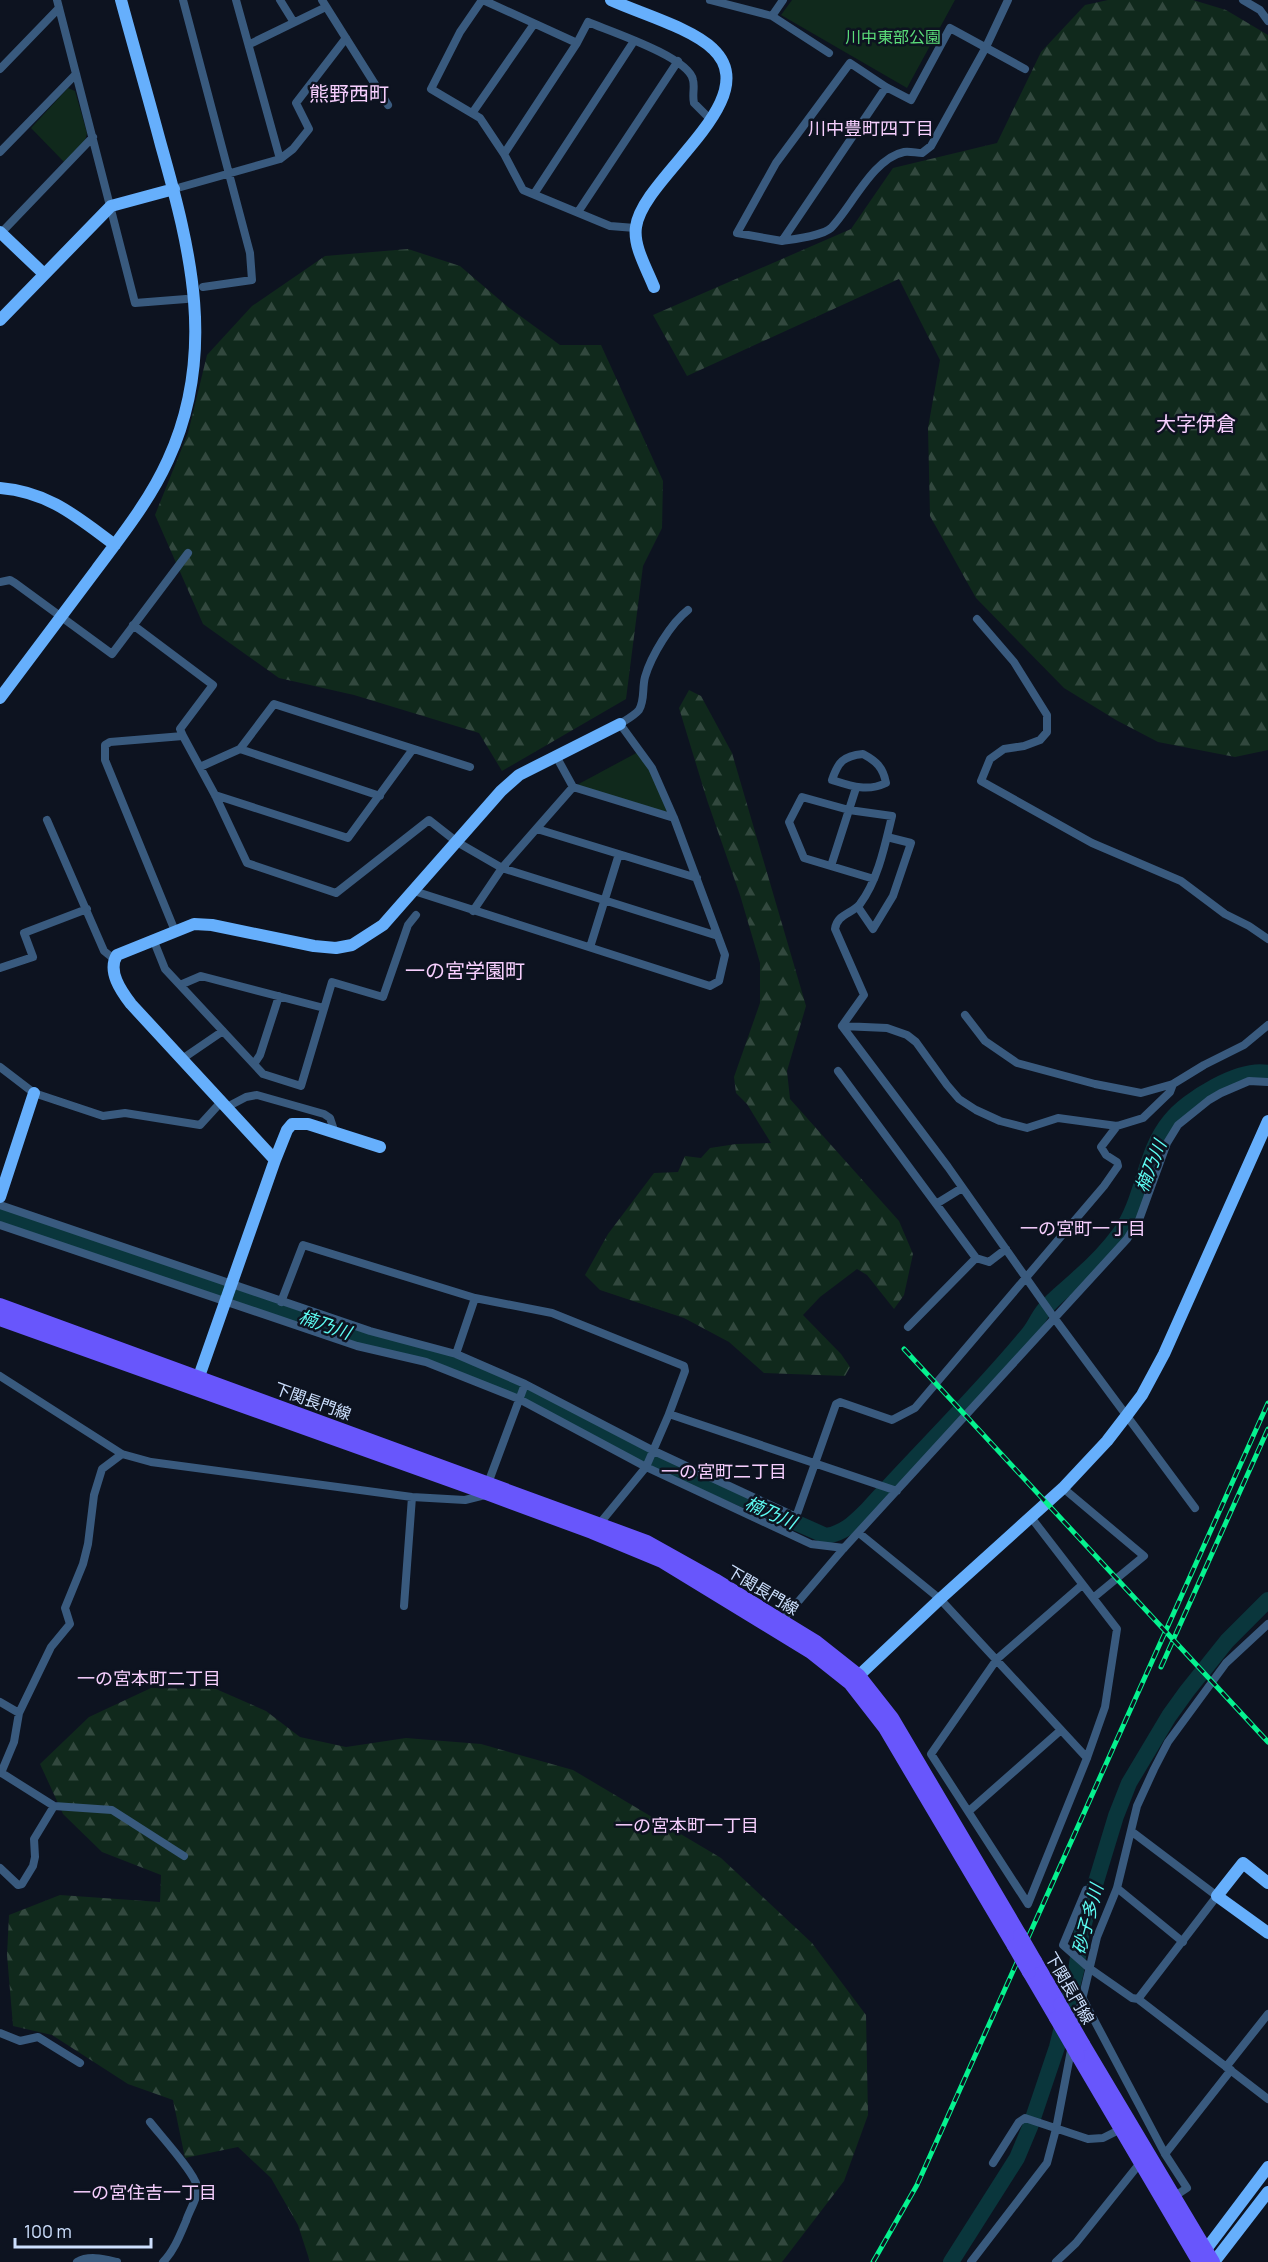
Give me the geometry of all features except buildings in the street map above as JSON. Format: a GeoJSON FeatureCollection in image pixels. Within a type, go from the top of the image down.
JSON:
{"type":"FeatureCollection","features":[{"type":"Feature","properties":{"kind":"main road","name":"下関長門線"},"geometry":{"type":"LineString","coordinates":[[0,1305],[197,1382],[596,1528],[778,1625],[811,1652],[855,1680],[1032,1966],[1060,2004],[1081,2050],[1140,2163],[1200,2258],[1214,2262]]}},
{"type":"Feature","properties":{"kind":"main road","name":"下関長門線"},"geometry":{"type":"LineString","coordinates":[[0,1319],[197,1382]]}},
{"type":"Feature","properties":{"kind":"main road","name":"下関長門線"},"geometry":{"type":"LineString","coordinates":[[1032,1966],[1056,2018],[1081,2050],[1175,2196],[1200,2258]]}},
{"type":"Feature","properties":{"kind":"street"},"geometry":{"type":"LineString","coordinates":[[0,698],[115,545],[149,495],[168,459],[180,426],[192,378],[197,326],[189,253],[174,189],[121,0]]}},
{"type":"Feature","properties":{"kind":"street"},"geometry":{"type":"LineString","coordinates":[[183,0],[250,253],[252,280],[203,287]]}},
{"type":"Feature","properties":{"kind":"street"},"geometry":{"type":"LineString","coordinates":[[236,0],[280,159]]}},
{"type":"Feature","properties":{"kind":"street"},"geometry":{"type":"LineString","coordinates":[[280,0],[293,21]]}},
{"type":"Feature","properties":{"kind":"street"},"geometry":{"type":"LineString","coordinates":[[577,43],[482,0],[460,32],[431,89],[480,118],[504,154],[523,190],[610,226],[635,228]]}},
{"type":"Feature","properties":{"kind":"street"},"geometry":{"type":"LineString","coordinates":[[611,0],[686,32],[714,49],[721,59],[725,80],[722,101],[711,120],[639,211],[635,228],[637,242],[654,287]]}},
{"type":"Feature","properties":{"kind":"street"},"geometry":{"type":"LineString","coordinates":[[710,0],[772,16],[829,53]]}},
{"type":"Feature","properties":{"kind":"street"},"geometry":{"type":"LineString","coordinates":[[772,16],[783,0]]}},
{"type":"Feature","properties":{"kind":"street"},"geometry":{"type":"LineString","coordinates":[[1008,0],[986,47],[931,146],[922,153],[904,152],[889,159],[858,189],[830,229],[782,241],[737,233],[776,163],[849,63],[886,87],[911,99],[950,28],[986,47],[1025,69]]}},
{"type":"Feature","properties":{"kind":"street"},"geometry":{"type":"LineString","coordinates":[[1243,0],[1260,10],[1268,21]]}},
{"type":"Feature","properties":{"kind":"street"},"geometry":{"type":"LineString","coordinates":[[250,44],[324,3],[388,105]]}},
{"type":"Feature","properties":{"kind":"street"},"geometry":{"type":"LineString","coordinates":[[0,69],[58,4]]}},
{"type":"Feature","properties":{"kind":"street"},"geometry":{"type":"LineString","coordinates":[[58,4],[135,303],[186,299]]}},
{"type":"Feature","properties":{"kind":"street"},"geometry":{"type":"LineString","coordinates":[[504,154],[577,43],[588,22],[678,61],[688,69],[693,80],[694,103],[711,120]]}},
{"type":"Feature","properties":{"kind":"street"},"geometry":{"type":"LineString","coordinates":[[473,112],[534,24]]}},
{"type":"Feature","properties":{"kind":"street"},"geometry":{"type":"LineString","coordinates":[[0,320],[111,206],[280,159],[293,149],[309,129],[296,104],[346,38]]}},
{"type":"Feature","properties":{"kind":"street"},"geometry":{"type":"LineString","coordinates":[[534,194],[634,40]]}},
{"type":"Feature","properties":{"kind":"street"},"geometry":{"type":"LineString","coordinates":[[578,212],[678,61]]}},
{"type":"Feature","properties":{"kind":"street"},"geometry":{"type":"LineString","coordinates":[[0,152],[76,74]]}},
{"type":"Feature","properties":{"kind":"street"},"geometry":{"type":"LineString","coordinates":[[782,241],[886,87]]}},
{"type":"Feature","properties":{"kind":"street"},"geometry":{"type":"LineString","coordinates":[[44,274],[0,233],[93,137]]}},
{"type":"Feature","properties":{"kind":"street"},"geometry":{"type":"LineString","coordinates":[[0,488],[29,492],[51,501],[115,545]]}},
{"type":"Feature","properties":{"kind":"street"},"geometry":{"type":"LineString","coordinates":[[0,582],[10,580],[15,583],[112,654],[188,553]]}},
{"type":"Feature","properties":{"kind":"street"},"geometry":{"type":"LineString","coordinates":[[275,1160],[126,999],[113,970],[114,959],[122,951],[194,924],[212,925],[314,946],[336,948],[352,945],[383,925],[501,791],[519,775],[620,724],[639,711],[643,697],[644,678],[669,628],[688,610]]}},
{"type":"Feature","properties":{"kind":"street"},"geometry":{"type":"LineString","coordinates":[[977,619],[1014,662],[1047,715],[1047,732],[1040,740],[1004,749],[990,759],[981,781],[1092,843],[1181,881],[1225,914],[1268,939]]}},
{"type":"Feature","properties":{"kind":"street"},"geometry":{"type":"LineString","coordinates":[[134,625],[213,685],[180,729],[248,863],[336,893],[429,820],[457,842],[502,868],[718,936]]}},
{"type":"Feature","properties":{"kind":"street"},"geometry":{"type":"LineString","coordinates":[[200,767],[240,749],[274,704],[470,767]]}},
{"type":"Feature","properties":{"kind":"street"},"geometry":{"type":"LineString","coordinates":[[414,891],[710,986],[718,981],[725,956],[697,878],[652,768],[620,724]]}},
{"type":"Feature","properties":{"kind":"street"},"geometry":{"type":"LineString","coordinates":[[175,931],[105,760],[104,752],[105,745],[117,739],[183,736]]}},
{"type":"Feature","properties":{"kind":"street"},"geometry":{"type":"LineString","coordinates":[[240,749],[380,796]]}},
{"type":"Feature","properties":{"kind":"street"},"geometry":{"type":"LineString","coordinates":[[215,795],[348,838],[413,749]]}},
{"type":"Feature","properties":{"kind":"street"},"geometry":{"type":"LineString","coordinates":[[863,754],[877,762],[886,783],[874,789],[855,788],[832,780],[837,766],[850,755],[863,754]]}},
{"type":"Feature","properties":{"kind":"street"},"geometry":{"type":"LineString","coordinates":[[556,756],[573,787],[674,819]]}},
{"type":"Feature","properties":{"kind":"street"},"geometry":{"type":"LineString","coordinates":[[473,911],[502,868],[573,787]]}},
{"type":"Feature","properties":{"kind":"street"},"geometry":{"type":"LineString","coordinates":[[831,866],[855,788]]}},
{"type":"Feature","properties":{"kind":"street"},"geometry":{"type":"LineString","coordinates":[[842,1026],[864,994],[835,929],[836,922],[844,914],[858,907],[874,879],[892,816],[849,810],[802,796],[789,822],[804,858],[874,879]]}},
{"type":"Feature","properties":{"kind":"street"},"geometry":{"type":"LineString","coordinates":[[47,820],[104,951],[114,959]]}},
{"type":"Feature","properties":{"kind":"street"},"geometry":{"type":"LineString","coordinates":[[537,829],[697,878]]}},
{"type":"Feature","properties":{"kind":"street"},"geometry":{"type":"LineString","coordinates":[[858,907],[873,929],[893,896],[911,843],[887,837]]}},
{"type":"Feature","properties":{"kind":"street"},"geometry":{"type":"LineString","coordinates":[[591,944],[619,854]]}},
{"type":"Feature","properties":{"kind":"street"},"geometry":{"type":"LineString","coordinates":[[0,968],[33,957],[24,933],[87,909]]}},
{"type":"Feature","properties":{"kind":"street"},"geometry":{"type":"LineString","coordinates":[[153,939],[165,969],[263,1074],[301,1086],[332,982],[383,997],[408,925],[416,915]]}},
{"type":"Feature","properties":{"kind":"street"},"geometry":{"type":"LineString","coordinates":[[180,985],[201,976],[324,1008]]}},
{"type":"Feature","properties":{"kind":"street"},"geometry":{"type":"LineString","coordinates":[[254,1064],[260,1055],[279,996]]}},
{"type":"Feature","properties":{"kind":"street"},"geometry":{"type":"LineString","coordinates":[[965,1015],[985,1041],[1017,1063],[1141,1093],[1173,1084],[1244,1045],[1268,1025]]}},
{"type":"Feature","properties":{"kind":"street"},"geometry":{"type":"LineString","coordinates":[[842,1026],[862,1025],[887,1028],[907,1035],[916,1042],[959,1099],[1000,1121],[1027,1128],[1058,1118],[1117,1126],[1143,1118],[1170,1092],[1173,1084]]}},
{"type":"Feature","properties":{"kind":"street"},"geometry":{"type":"LineString","coordinates":[[842,1026],[885,1081],[1055,1319],[1195,1508]]}},
{"type":"Feature","properties":{"kind":"street"},"geometry":{"type":"LineString","coordinates":[[182,1059],[223,1031]]}},
{"type":"Feature","properties":{"kind":"street"},"geometry":{"type":"LineString","coordinates":[[0,1067],[34,1093],[103,1116],[125,1113],[200,1125],[224,1104],[257,1095],[324,1114],[330,1118],[335,1133]]}},
{"type":"Feature","properties":{"kind":"street"},"geometry":{"type":"LineString","coordinates":[[838,1071],[976,1258],[989,1262],[1006,1249]]}},
{"type":"Feature","properties":{"kind":"street"},"geometry":{"type":"LineString","coordinates":[[778,1625],[844,1548],[1109,1261],[1139,1220],[1167,1143],[1178,1125],[1221,1093],[1249,1081],[1268,1082]]}},
{"type":"Feature","properties":{"kind":"street"},"geometry":{"type":"LineString","coordinates":[[0,1197],[34,1093]]}},
{"type":"Feature","properties":{"kind":"street"},"geometry":{"type":"LineString","coordinates":[[855,1680],[940,1599],[1063,1488],[1107,1441],[1142,1395],[1164,1354],[1268,1121]]}},
{"type":"Feature","properties":{"kind":"street"},"geometry":{"type":"LineString","coordinates":[[197,1382],[275,1160],[292,1124],[308,1125],[380,1147]]}},
{"type":"Feature","properties":{"kind":"street"},"geometry":{"type":"LineString","coordinates":[[0,1225],[228,1293],[281,1302],[370,1332],[456,1353],[525,1384],[654,1451],[796,1517],[836,1404],[840,1402],[892,1420],[915,1408],[1104,1186],[1118,1166],[1117,1162],[1106,1155],[1101,1147],[1117,1126]]}},
{"type":"Feature","properties":{"kind":"street"},"geometry":{"type":"LineString","coordinates":[[936,1204],[962,1188]]}},
{"type":"Feature","properties":{"kind":"street"},"geometry":{"type":"LineString","coordinates":[[0,1205],[228,1293],[357,1346],[426,1362],[519,1399],[646,1467],[811,1544],[844,1548]]}},
{"type":"Feature","properties":{"kind":"street"},"geometry":{"type":"LineString","coordinates":[[281,1302],[303,1245],[475,1298],[552,1313],[684,1366],[685,1371],[669,1414],[646,1467],[596,1528]]}},
{"type":"Feature","properties":{"kind":"street"},"geometry":{"type":"LineString","coordinates":[[908,1327],[976,1258]]}},
{"type":"Feature","properties":{"kind":"street"},"geometry":{"type":"LineString","coordinates":[[456,1353],[475,1298]]}},
{"type":"Feature","properties":{"kind":"street"},"geometry":{"type":"LineString","coordinates":[[0,1376],[123,1454],[151,1462],[412,1497],[465,1500],[487,1490],[525,1384]]}},
{"type":"Feature","properties":{"kind":"street"},"geometry":{"type":"LineString","coordinates":[[669,1414],[897,1491]]}},
{"type":"Feature","properties":{"kind":"street"},"geometry":{"type":"LineString","coordinates":[[123,1454],[102,1469],[94,1495],[83,1564],[65,1608],[70,1624],[51,1647],[19,1713],[14,1742],[1,1772],[54,1806],[112,1810],[184,1856]]}},
{"type":"Feature","properties":{"kind":"street"},"geometry":{"type":"LineString","coordinates":[[1063,1488],[1144,1556],[1093,1598]]}},
{"type":"Feature","properties":{"kind":"street"},"geometry":{"type":"LineString","coordinates":[[404,1606],[412,1497]]}},
{"type":"Feature","properties":{"kind":"street"},"geometry":{"type":"LineString","coordinates":[[1030,1516],[1117,1629],[1105,1707],[1087,1758],[1028,1904],[932,1754],[997,1659],[1082,1585]]}},
{"type":"Feature","properties":{"kind":"street"},"geometry":{"type":"LineString","coordinates":[[859,1533],[940,1599],[1087,1758]]}},
{"type":"Feature","properties":{"kind":"street"},"geometry":{"type":"LineString","coordinates":[[971,2262],[1043,2168],[1056,2129],[1087,1965],[1117,1888],[1143,1794],[1168,1742],[1226,1663],[1268,1624]]}},
{"type":"Feature","properties":{"kind":"street"},"geometry":{"type":"LineString","coordinates":[[0,1702],[19,1713]]}},
{"type":"Feature","properties":{"kind":"street"},"geometry":{"type":"LineString","coordinates":[[969,1811],[1061,1730]]}},
{"type":"Feature","properties":{"kind":"street"},"geometry":{"type":"LineString","coordinates":[[0,1868],[18,1885],[22,1884],[33,1866],[34,1839],[54,1806]]}},
{"type":"Feature","properties":{"kind":"street"},"geometry":{"type":"LineString","coordinates":[[1131,1831],[1268,1934]]}},
{"type":"Feature","properties":{"kind":"street"},"geometry":{"type":"LineString","coordinates":[[1138,1999],[1243,1863],[1268,1883]]}},
{"type":"Feature","properties":{"kind":"street"},"geometry":{"type":"LineString","coordinates":[[1117,1888],[1183,1942]]}},
{"type":"Feature","properties":{"kind":"street"},"geometry":{"type":"LineString","coordinates":[[1086,1890],[1064,1945],[1087,1965],[1132,1998],[1138,1999],[1268,2099]]}},
{"type":"Feature","properties":{"kind":"street"},"geometry":{"type":"LineString","coordinates":[[1082,1996],[1186,2188],[1175,2196]]}},
{"type":"Feature","properties":{"kind":"street"},"geometry":{"type":"LineString","coordinates":[[1166,2154],[1268,2014]]}},
{"type":"Feature","properties":{"kind":"street"},"geometry":{"type":"LineString","coordinates":[[0,2033],[20,2041],[38,2037],[80,2063]]}},
{"type":"Feature","properties":{"kind":"street"},"geometry":{"type":"LineString","coordinates":[[993,2163],[1019,2122],[1025,2118],[1088,2139],[1103,2138],[1121,2129]]}},
{"type":"Feature","properties":{"kind":"street"},"geometry":{"type":"LineString","coordinates":[[150,2122],[191,2174],[196,2185],[196,2192],[183,2228],[170,2255],[163,2262]]}},
{"type":"Feature","properties":{"kind":"street"},"geometry":{"type":"LineString","coordinates":[[1056,2262],[1076,2243],[1140,2163]]}},
{"type":"Feature","properties":{"kind":"street"},"geometry":{"type":"LineString","coordinates":[[1200,2258],[1268,2167]]}},
{"type":"Feature","properties":{"kind":"street"},"geometry":{"type":"LineString","coordinates":[[1214,2262],[1268,2192]]}},
{"type":"Feature","properties":{"kind":"street"},"geometry":{"type":"LineString","coordinates":[[77,2262],[82,2259],[99,2258],[117,2262]]}},
{"type":"Feature","properties":{"kind":"green space","name":"川中東部公園"},"geometry":{"type":"Polygon","coordinates":[[[792,0],[955,0],[907,88],[781,15],[792,0]]]}},
{"type":"Feature","properties":{"kind":"green space"},"geometry":{"type":"Polygon","coordinates":[[[1108,0],[1193,0],[1226,10],[1268,35],[1268,750],[1235,757],[1158,742],[1116,720],[1064,688],[976,598],[930,516],[928,428],[940,360],[899,279],[687,376],[653,315],[851,229],[893,168],[997,143],[1041,52],[1085,5],[1108,0]]]}},
{"type":"Feature","properties":{"kind":"green space"},"geometry":{"type":"Polygon","coordinates":[[[68,88],[75,91],[87,133],[85,141],[64,162],[31,128],[68,88]]]}},
{"type":"Feature","properties":{"kind":"green space"},"geometry":{"type":"Polygon","coordinates":[[[408,249],[460,266],[508,307],[560,345],[601,345],[663,481],[662,528],[643,566],[626,699],[502,771],[479,733],[354,695],[279,678],[203,624],[155,515],[188,433],[207,355],[252,306],[325,256],[408,249]]]}},
{"type":"Feature","properties":{"kind":"green space"},"geometry":{"type":"Polygon","coordinates":[[[689,690],[701,696],[732,753],[806,1006],[787,1071],[790,1099],[899,1221],[913,1254],[904,1295],[894,1309],[867,1275],[857,1269],[820,1297],[803,1315],[841,1354],[850,1367],[845,1376],[764,1373],[729,1342],[684,1318],[600,1290],[585,1275],[608,1234],[654,1173],[678,1172],[685,1156],[701,1158],[710,1148],[736,1144],[771,1143],[747,1104],[736,1093],[734,1077],[760,1003],[760,963],[679,708],[689,690]]]}},
{"type":"Feature","properties":{"kind":"green space"},"geometry":{"type":"Polygon","coordinates":[[[640,751],[674,818],[573,787],[640,751]]]}},
{"type":"Feature","properties":{"kind":"green space"},"geometry":{"type":"Polygon","coordinates":[[[151,1688],[216,1689],[266,1711],[300,1737],[346,1747],[406,1738],[481,1744],[573,1770],[721,1858],[812,1943],[866,2015],[868,2115],[844,2181],[782,2262],[310,2262],[298,2225],[271,2178],[238,2147],[185,2158],[173,2100],[128,2084],[52,2035],[13,2026],[7,1955],[9,1915],[60,1895],[160,1902],[161,1875],[102,1852],[63,1814],[40,1764],[89,1717],[151,1688]]]}},
{"type":"Feature","properties":{"kind":"waterway","name":"楠乃川"},"geometry":{"type":"LineString","coordinates":[[0,1214],[381,1343],[413,1349],[466,1366],[657,1461],[826,1536],[843,1530],[866,1511],[1010,1356],[1048,1305],[1091,1266],[1111,1244],[1128,1220],[1161,1133],[1178,1112],[1215,1086],[1243,1075],[1256,1072],[1268,1073]]}},
{"type":"Feature","properties":{"kind":"waterway","name":"砂子多川"},"geometry":{"type":"LineString","coordinates":[[951,2262],[1017,2158],[1030,2127],[1057,2047],[1076,1971],[1088,1908],[1116,1816],[1129,1783],[1169,1716],[1187,1691],[1227,1641],[1268,1600]]}},
{"type":"Feature","properties":{"kind":"railway"},"geometry":{"type":"LineString","coordinates":[[904,1349],[1268,1742]]}},
{"type":"Feature","properties":{"kind":"railway"},"geometry":{"type":"LineString","coordinates":[[873,2262],[917,2185],[1268,1403]]}},
{"type":"Feature","properties":{"kind":"railway"},"geometry":{"type":"LineString","coordinates":[[1161,1667],[1268,1429]]}},
{"type":"Feature","properties":{"kind":"district","name":"熊野西町"},"geometry":{"type":"Point","coordinates":[349,93]}},
{"type":"Feature","properties":{"kind":"district","name":"川中豊町四丁目"},"geometry":{"type":"Point","coordinates":[871,128]}},
{"type":"Feature","properties":{"kind":"district","name":"大字伊倉"},"geometry":{"type":"Point","coordinates":[1196,423]}},
{"type":"Feature","properties":{"kind":"district","name":"一の宮学園町"},"geometry":{"type":"Point","coordinates":[465,970]}},
{"type":"Feature","properties":{"kind":"district","name":"一の宮町一丁目"},"geometry":{"type":"Point","coordinates":[1083,1228]}},
{"type":"Feature","properties":{"kind":"district","name":"一の宮町二丁目"},"geometry":{"type":"Point","coordinates":[724,1471]}},
{"type":"Feature","properties":{"kind":"district","name":"一の宮本町二丁目"},"geometry":{"type":"Point","coordinates":[149,1678]}},
{"type":"Feature","properties":{"kind":"district","name":"一の宮本町一丁目"},"geometry":{"type":"Point","coordinates":[687,1825]}},
{"type":"Feature","properties":{"kind":"district","name":"一の宮住吉一丁目"},"geometry":{"type":"Point","coordinates":[145,2192]}}]}
